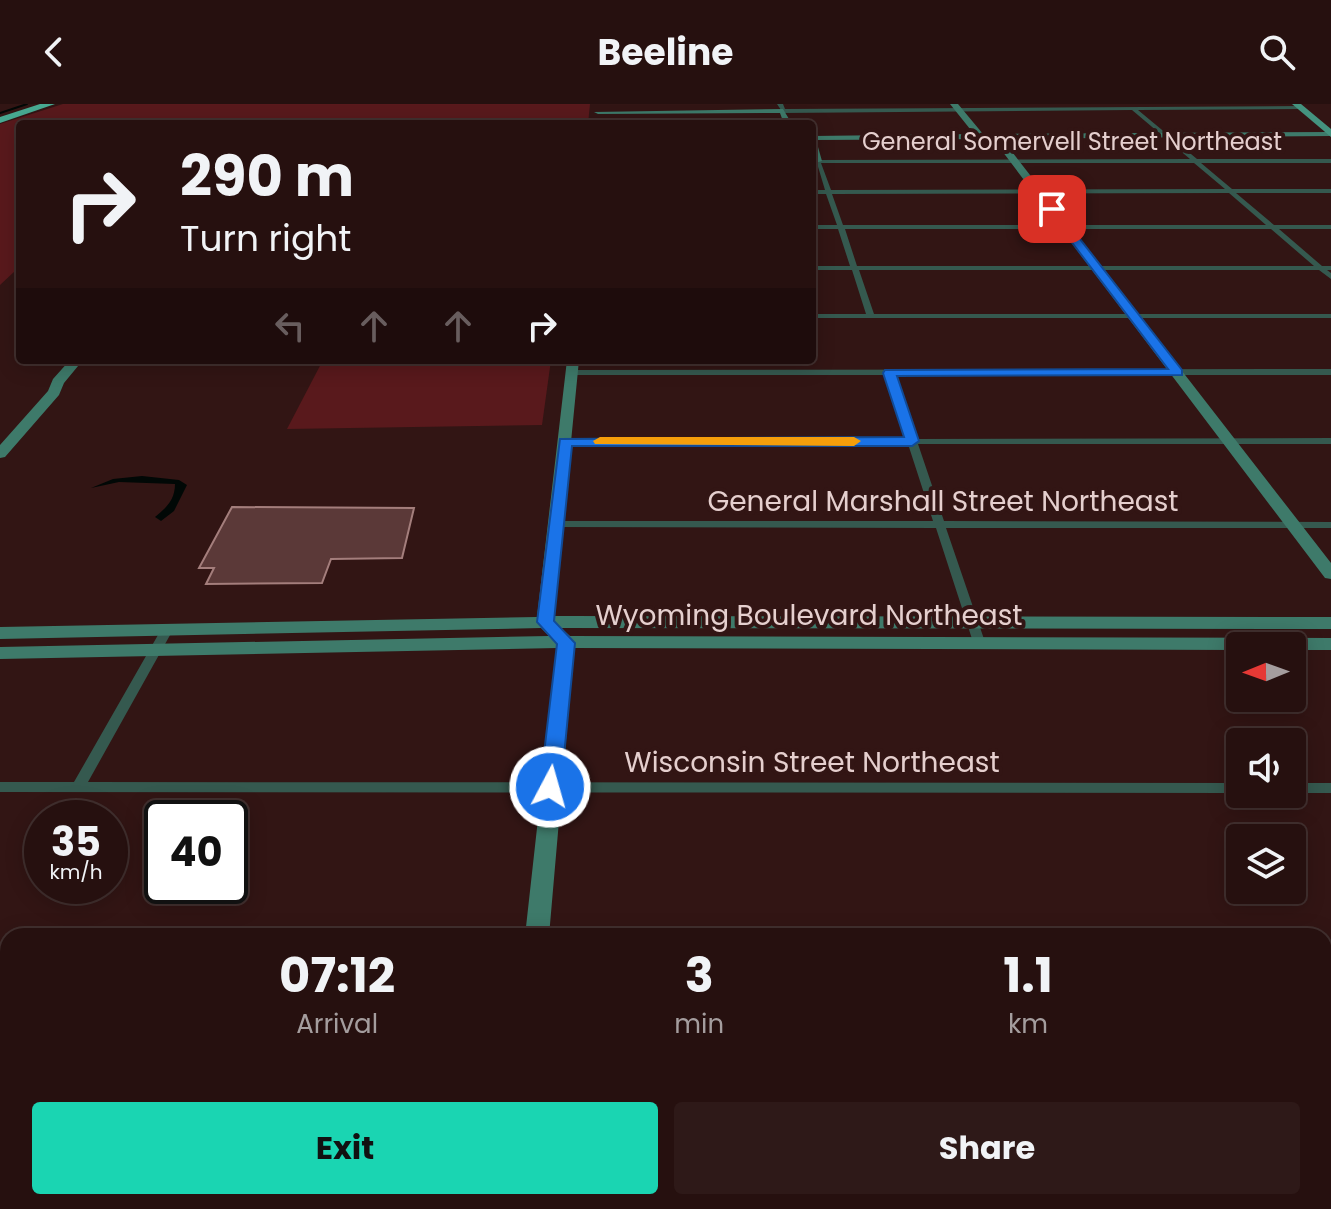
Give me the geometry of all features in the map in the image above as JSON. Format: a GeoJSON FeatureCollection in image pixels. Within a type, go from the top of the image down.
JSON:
{"type":"FeatureCollection","features":[{"type":"Feature","properties":{"kind":"highway"},"geometry":{"type":"LineString","coordinates":[[0,108],[13,104]]}},
{"type":"Feature","properties":{"kind":"highway"},"geometry":{"type":"LineString","coordinates":[[0,120],[50,104]]}},
{"type":"Feature","properties":{"kind":"main road"},"geometry":{"type":"LineString","coordinates":[[1298,106],[1331,134]]}},
{"type":"Feature","properties":{"kind":"street"},"geometry":{"type":"LineString","coordinates":[[1131,106],[1331,277]]}},
{"type":"Feature","properties":{"kind":"street"},"geometry":{"type":"LineString","coordinates":[[598,108],[1298,106]]}},
{"type":"Feature","properties":{"kind":"street"},"geometry":{"type":"LineString","coordinates":[[956,107],[980,136]]}},
{"type":"Feature","properties":{"kind":"street"},"geometry":{"type":"LineString","coordinates":[[816,140],[1331,134]]}},
{"type":"Feature","properties":{"kind":"street"},"geometry":{"type":"LineString","coordinates":[[995,136],[1331,574]]}},
{"type":"Feature","properties":{"kind":"street","name":"General Somervell Street Northeast"},"geometry":{"type":"LineString","coordinates":[[816,161],[1331,161]]}},
{"type":"Feature","properties":{"kind":"street"},"geometry":{"type":"LineString","coordinates":[[816,163],[871,316]]}},
{"type":"Feature","properties":{"kind":"street"},"geometry":{"type":"LineString","coordinates":[[816,192],[1331,191]]}},
{"type":"Feature","properties":{"kind":"street"},"geometry":{"type":"LineString","coordinates":[[816,227],[1331,227]]}},
{"type":"Feature","properties":{"kind":"street"},"geometry":{"type":"LineString","coordinates":[[816,268],[1331,268]]}},
{"type":"Feature","properties":{"kind":"street"},"geometry":{"type":"LineString","coordinates":[[816,316],[1331,316]]}},
{"type":"Feature","properties":{"kind":"street"},"geometry":{"type":"LineString","coordinates":[[0,454],[54,392],[58,382],[74,364]]}},
{"type":"Feature","properties":{"kind":"street"},"geometry":{"type":"LineString","coordinates":[[538,928],[566,643],[545,622],[572,366],[889,373],[1331,372]]}},
{"type":"Feature","properties":{"kind":"street"},"geometry":{"type":"LineString","coordinates":[[889,373],[979,642]]}},
{"type":"Feature","properties":{"kind":"street"},"geometry":{"type":"LineString","coordinates":[[565,442],[1331,441]]}},
{"type":"Feature","properties":{"kind":"street","name":"General Marshall Street Northeast"},"geometry":{"type":"LineString","coordinates":[[556,524],[1331,525]]}},
{"type":"Feature","properties":{"kind":"street","name":"Wyoming Boulevard Northeast"},"geometry":{"type":"LineString","coordinates":[[0,633],[545,622],[1331,623]]}},
{"type":"Feature","properties":{"kind":"street"},"geometry":{"type":"LineString","coordinates":[[79,786],[168,628]]}},
{"type":"Feature","properties":{"kind":"street"},"geometry":{"type":"LineString","coordinates":[[1306,635],[1331,635]]}},
{"type":"Feature","properties":{"kind":"street","name":"Wyoming Boulevard Northeast"},"geometry":{"type":"LineString","coordinates":[[0,653],[566,643],[1226,644]]}},
{"type":"Feature","properties":{"kind":"street","name":"Wyoming Boulevard Northeast"},"geometry":{"type":"LineString","coordinates":[[1306,644],[1331,644]]}},
{"type":"Feature","properties":{"kind":"street","name":"Wisconsin Street Northeast"},"geometry":{"type":"LineString","coordinates":[[0,787],[1226,788]]}},
{"type":"Feature","properties":{"kind":"street"},"geometry":{"type":"LineString","coordinates":[[1306,788],[1331,788]]}},
{"type":"Feature","properties":{"kind":"shaded area"},"geometry":{"type":"Polygon","coordinates":[[[63,104],[590,104],[588,120],[16,120],[16,271],[0,285],[0,124],[63,104]]]}},
{"type":"Feature","properties":{"kind":"shaded area"},"geometry":{"type":"Polygon","coordinates":[[[321,364],[550,364],[542,425],[287,429],[321,364]]]}},
{"type":"Feature","properties":{"kind":"shaded area"},"geometry":{"type":"Polygon","coordinates":[[[142,476],[179,480],[187,485],[174,511],[161,521],[155,517],[172,499],[175,484],[119,482],[91,488],[113,479],[142,476]]]}},
{"type":"Feature","properties":{"kind":"building"},"geometry":{"type":"Polygon","coordinates":[[[232,507],[414,508],[402,558],[331,559],[322,583],[206,584],[214,568],[199,568],[232,507]]]}},
{"type":"Feature","properties":{"kind":"waterway"},"geometry":{"type":"LineString","coordinates":[[0,113],[27,104]]}},
{"type":"Feature","properties":{"kind":"slow traffic"},"geometry":{"type":"LineString","coordinates":[[600,441],[854,441]]}},
{"type":"Feature","properties":{"kind":"route"},"geometry":{"type":"LineString","coordinates":[[550,787],[566,643],[545,622],[565,442],[912,441],[889,373],[1177,372],[1052,209]]}}]}
